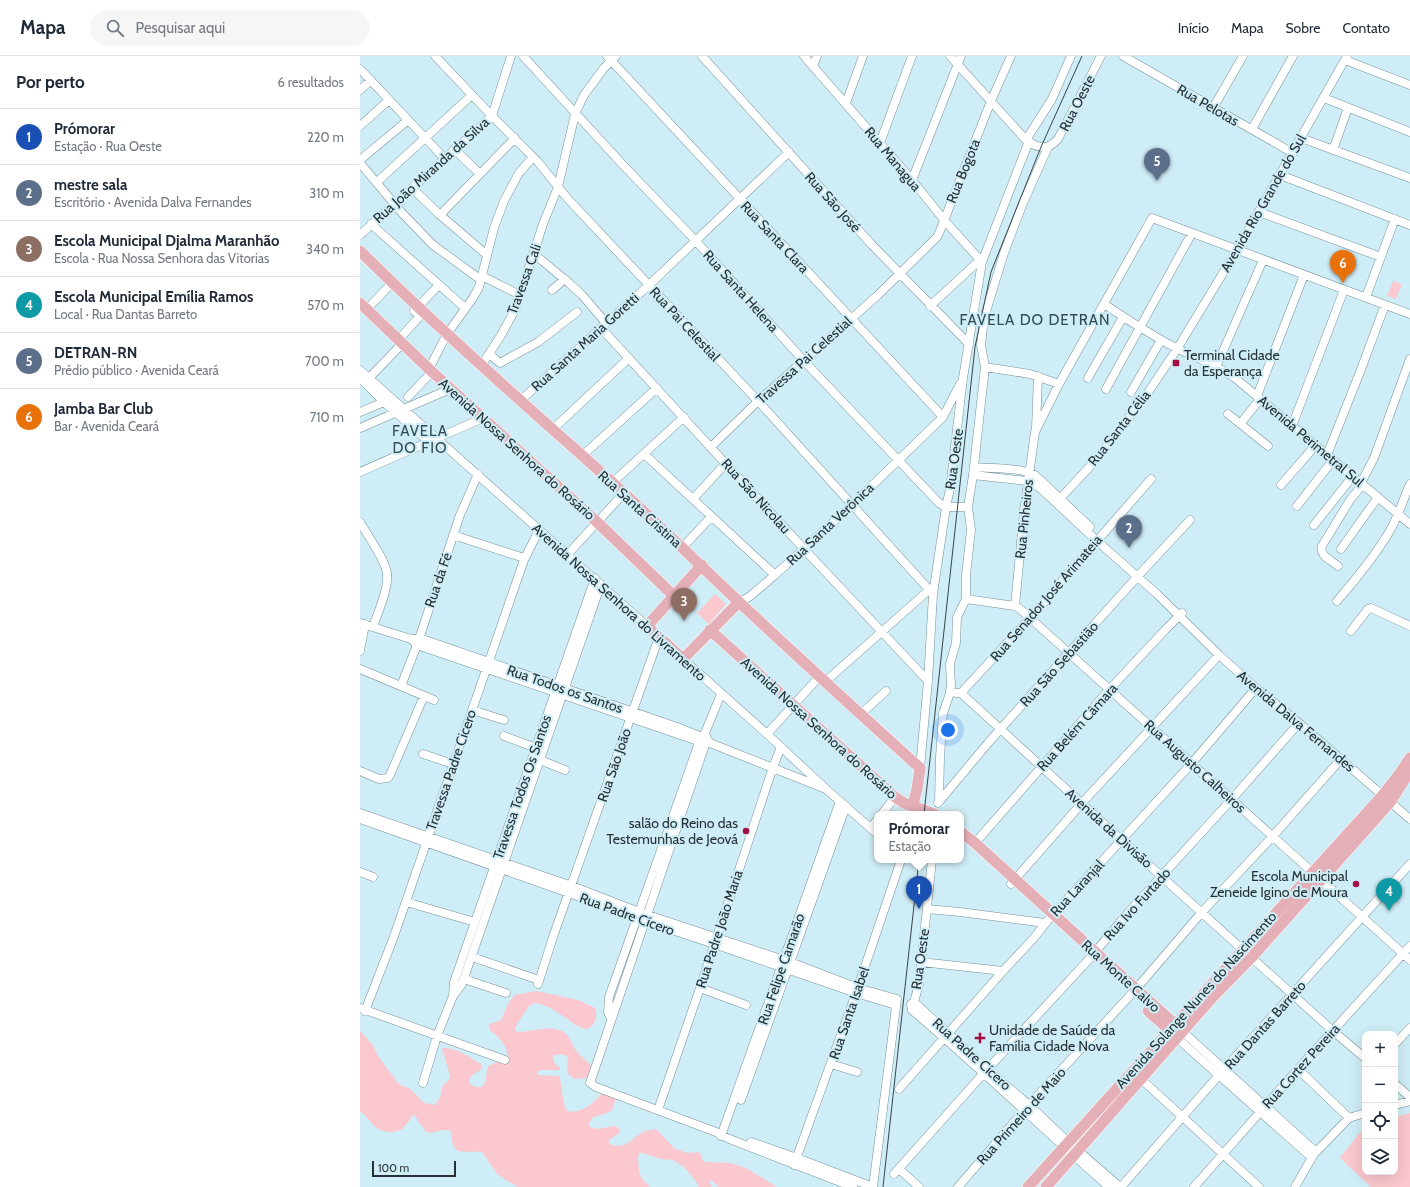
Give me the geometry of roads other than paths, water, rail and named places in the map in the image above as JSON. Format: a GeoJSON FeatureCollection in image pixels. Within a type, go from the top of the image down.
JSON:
{"type":"FeatureCollection","features":[{"type":"Feature","properties":{"kind":"main road","name":"Rua Santa Cristina"},"geometry":{"type":"LineString","coordinates":[[360,251],[481,366],[521,400],[683,547],[739,602],[920,768]]}},
{"type":"Feature","properties":{"kind":"main road","name":"Avenida Nossa Senhora do Rosário"},"geometry":{"type":"LineString","coordinates":[[363,306],[450,389],[597,522],[674,596]]}},
{"type":"Feature","properties":{"kind":"main road"},"geometry":{"type":"LineString","coordinates":[[647,626],[702,565]]}},
{"type":"Feature","properties":{"kind":"main road","name":"Rua Santa Verônica"},"geometry":{"type":"LineString","coordinates":[[682,659],[739,602]]}},
{"type":"Feature","properties":{"kind":"main road","name":"Avenida Nossa Senhora do Livramento"},"geometry":{"type":"LineString","coordinates":[[647,626],[682,659]]}},
{"type":"Feature","properties":{"kind":"main road","name":"Avenida Nossa Senhora do Rosário"},"geometry":{"type":"LineString","coordinates":[[710,630],[895,797],[912,810]]}},
{"type":"Feature","properties":{"kind":"main road","name":"Avenida Solange Nunes do Nascimento"},"geometry":{"type":"LineString","coordinates":[[1046,1187],[1141,1079],[1176,1031],[1243,949],[1312,872],[1387,798],[1398,776],[1410,758]]}},
{"type":"Feature","properties":{"kind":"main road","name":"Rua Oeste"},"geometry":{"type":"LineString","coordinates":[[912,810],[920,768]]}},
{"type":"Feature","properties":{"kind":"main road","name":"Avenida Solange Nunes do Nascimento"},"geometry":{"type":"LineString","coordinates":[[1028,1187],[1066,1145],[1176,1031],[1211,999],[1252,957],[1320,880],[1410,771]]}},
{"type":"Feature","properties":{"kind":"main road","name":"Rua Monte Calvo"},"geometry":{"type":"LineString","coordinates":[[964,834],[975,843],[1049,918],[1093,954],[1176,1031]]}},
{"type":"Feature","properties":{"kind":"main road","name":"Rua Monte Calvo"},"geometry":{"type":"LineString","coordinates":[[964,843],[1013,882]]}},
{"type":"Feature","properties":{"kind":"street","name":"Rua Pai Celestial"},"geometry":{"type":"LineString","coordinates":[[435,56],[533,157],[568,199],[758,401],[931,592]]}},
{"type":"Feature","properties":{"kind":"street","name":"Rua João Miranda da Silva"},"geometry":{"type":"LineString","coordinates":[[360,234],[492,116],[511,56]]}},
{"type":"Feature","properties":{"kind":"street","name":"Rua Santa Helena"},"geometry":{"type":"LineString","coordinates":[[523,56],[575,114],[695,240],[803,360],[939,503],[946,507]]}},
{"type":"Feature","properties":{"kind":"street","name":"Rua São José"},"geometry":{"type":"LineString","coordinates":[[702,56],[898,274],[968,344]]}},
{"type":"Feature","properties":{"kind":"street","name":"Rua Managua"},"geometry":{"type":"LineString","coordinates":[[804,56],[912,180],[944,220],[981,261]]}},
{"type":"Feature","properties":{"kind":"street"},"geometry":{"type":"LineString","coordinates":[[813,67],[817,56]]}},
{"type":"Feature","properties":{"kind":"street"},"geometry":{"type":"LineString","coordinates":[[846,103],[863,56]]}},
{"type":"Feature","properties":{"kind":"street"},"geometry":{"type":"LineString","coordinates":[[880,143],[912,56]]}},
{"type":"Feature","properties":{"kind":"street"},"geometry":{"type":"LineString","coordinates":[[950,56],[1028,140],[1035,145],[1048,147]]}},
{"type":"Feature","properties":{"kind":"street"},"geometry":{"type":"LineString","coordinates":[[912,180],[961,56]]}},
{"type":"Feature","properties":{"kind":"street","name":"Rua Bogota"},"geometry":{"type":"LineString","coordinates":[[898,274],[932,242],[940,231],[991,101],[1011,56]]}},
{"type":"Feature","properties":{"kind":"street","name":"Rua Oeste"},"geometry":{"type":"LineString","coordinates":[[920,768],[928,681],[931,592],[950,489],[963,378],[981,261],[1028,140],[1052,99],[1071,56]]}},
{"type":"Feature","properties":{"kind":"street","name":"Rua Oeste"},"geometry":{"type":"LineString","coordinates":[[938,802],[943,713],[954,694],[950,686],[950,664],[956,643],[956,621],[966,599],[967,561],[971,530],[968,508],[974,471],[985,367],[981,346],[987,306],[1004,253],[1023,204],[1048,147],[1054,144],[1062,134],[1100,56]]}},
{"type":"Feature","properties":{"kind":"street","name":"Rua Pelotas"},"geometry":{"type":"LineString","coordinates":[[1123,56],[1293,153]]}},
{"type":"Feature","properties":{"kind":"street"},"geometry":{"type":"LineString","coordinates":[[1252,129],[1293,56]]}},
{"type":"Feature","properties":{"kind":"street"},"geometry":{"type":"LineString","coordinates":[[1213,108],[1240,57]]}},
{"type":"Feature","properties":{"kind":"street","name":"Travessa Cali"},"geometry":{"type":"LineString","coordinates":[[481,366],[509,322],[520,295],[543,224],[558,187],[575,114],[584,95],[611,58]]}},
{"type":"Feature","properties":{"kind":"street","name":"Rua Santa Clara"},"geometry":{"type":"LineString","coordinates":[[611,58],[739,198],[852,318],[946,414]]}},
{"type":"Feature","properties":{"kind":"street"},"geometry":{"type":"LineString","coordinates":[[1346,58],[1410,85]]}},
{"type":"Feature","properties":{"kind":"street","name":"Avenida Rio Grande do Sul"},"geometry":{"type":"LineString","coordinates":[[1177,348],[1237,250],[1346,58]]}},
{"type":"Feature","properties":{"kind":"street"},"geometry":{"type":"LineString","coordinates":[[360,69],[407,121],[444,158]]}},
{"type":"Feature","properties":{"kind":"street"},"geometry":{"type":"LineString","coordinates":[[360,90],[371,80]]}},
{"type":"Feature","properties":{"kind":"street"},"geometry":{"type":"LineString","coordinates":[[376,182],[472,95]]}},
{"type":"Feature","properties":{"kind":"street"},"geometry":{"type":"LineString","coordinates":[[1324,98],[1410,132]]}},
{"type":"Feature","properties":{"kind":"street"},"geometry":{"type":"LineString","coordinates":[[360,126],[389,100]]}},
{"type":"Feature","properties":{"kind":"street"},"geometry":{"type":"LineString","coordinates":[[1333,150],[1348,108]]}},
{"type":"Feature","properties":{"kind":"street"},"geometry":{"type":"LineString","coordinates":[[360,160],[407,121]]}},
{"type":"Feature","properties":{"kind":"street"},"geometry":{"type":"LineString","coordinates":[[440,215],[515,138]]}},
{"type":"Feature","properties":{"kind":"street"},"geometry":{"type":"LineString","coordinates":[[1301,138],[1410,178]]}},
{"type":"Feature","properties":{"kind":"street"},"geometry":{"type":"LineString","coordinates":[[454,149],[480,174]]}},
{"type":"Feature","properties":{"kind":"street","name":"Rua Santa Maria Goretti"},"geometry":{"type":"LineString","coordinates":[[521,400],[649,285],[789,152]]}},
{"type":"Feature","properties":{"kind":"street"},"geometry":{"type":"LineString","coordinates":[[408,397],[431,371],[447,334],[479,287],[494,228],[504,201],[519,172],[533,157]]}},
{"type":"Feature","properties":{"kind":"street"},"geometry":{"type":"LineString","coordinates":[[360,163],[402,213],[433,245],[481,278],[520,295]]}},
{"type":"Feature","properties":{"kind":"street"},"geometry":{"type":"LineString","coordinates":[[1280,175],[1410,225]]}},
{"type":"Feature","properties":{"kind":"street"},"geometry":{"type":"LineString","coordinates":[[412,188],[440,215],[487,255]]}},
{"type":"Feature","properties":{"kind":"street"},"geometry":{"type":"LineString","coordinates":[[1259,212],[1381,257]]}},
{"type":"Feature","properties":{"kind":"street","name":"Rua Pinheiros"},"geometry":{"type":"LineString","coordinates":[[1035,432],[1059,384],[1152,218],[1192,233]]}},
{"type":"Feature","properties":{"kind":"street"},"geometry":{"type":"LineString","coordinates":[[1366,298],[1395,219]]}},
{"type":"Feature","properties":{"kind":"street"},"geometry":{"type":"LineString","coordinates":[[371,224],[465,308]]}},
{"type":"Feature","properties":{"kind":"street"},"geometry":{"type":"LineString","coordinates":[[1106,389],[1192,233],[1410,314]]}},
{"type":"Feature","properties":{"kind":"street","name":"Rua São Nicolau"},"geometry":{"type":"LineString","coordinates":[[534,254],[582,295],[629,358],[804,549],[928,681]]}},
{"type":"Feature","properties":{"kind":"street"},"geometry":{"type":"LineString","coordinates":[[1216,367],[1263,260]]}},
{"type":"Feature","properties":{"kind":"street"},"geometry":{"type":"LineString","coordinates":[[930,306],[981,261]]}},
{"type":"Feature","properties":{"kind":"street","name":"Travessa Pai Celestial"},"geometry":{"type":"LineString","coordinates":[[711,447],[758,401],[852,318],[898,274]]}},
{"type":"Feature","properties":{"kind":"street"},"geometry":{"type":"LineString","coordinates":[[1241,423],[1258,398],[1304,275]]}},
{"type":"Feature","properties":{"kind":"street"},"geometry":{"type":"LineString","coordinates":[[552,290],[565,279]]}},
{"type":"Feature","properties":{"kind":"street"},"geometry":{"type":"LineString","coordinates":[[363,306],[392,283]]}},
{"type":"Feature","properties":{"kind":"street"},"geometry":{"type":"LineString","coordinates":[[362,375],[402,344],[401,337],[421,316],[414,311],[439,285]]}},
{"type":"Feature","properties":{"kind":"street"},"geometry":{"type":"LineString","coordinates":[[1292,426],[1344,290]]}},
{"type":"Feature","properties":{"kind":"street","name":"Avenida Perimetral Sul"},"geometry":{"type":"LineString","coordinates":[[1104,304],[1161,340],[1235,378],[1410,524]]}},
{"type":"Feature","properties":{"kind":"street"},"geometry":{"type":"LineString","coordinates":[[1298,506],[1330,458],[1385,304]]}},
{"type":"Feature","properties":{"kind":"street"},"geometry":{"type":"LineString","coordinates":[[489,354],[500,363],[538,342],[576,312]]}},
{"type":"Feature","properties":{"kind":"street"},"geometry":{"type":"LineString","coordinates":[[1088,378],[1123,317]]}},
{"type":"Feature","properties":{"kind":"street"},"geometry":{"type":"LineString","coordinates":[[1131,392],[1161,340]]}},
{"type":"Feature","properties":{"kind":"street","name":"Rua Santa Célia"},"geometry":{"type":"LineString","coordinates":[[1059,501],[1098,456],[1147,394],[1177,348]]}},
{"type":"Feature","properties":{"kind":"street"},"geometry":{"type":"LineString","coordinates":[[553,429],[629,358]]}},
{"type":"Feature","properties":{"kind":"street"},"geometry":{"type":"LineString","coordinates":[[1338,566],[1323,554],[1321,549],[1322,546],[1345,507],[1362,483],[1374,458],[1410,359]]}},
{"type":"Feature","properties":{"kind":"street"},"geometry":{"type":"LineString","coordinates":[[985,367],[1038,376],[1059,384]]}},
{"type":"Feature","properties":{"kind":"street","name":"Avenida Nossa Senhora do Livramento"},"geometry":{"type":"LineString","coordinates":[[362,375],[384,402],[400,411]]}},
{"type":"Feature","properties":{"kind":"street","name":"Avenida Nossa Senhora do Livramento"},"geometry":{"type":"LineString","coordinates":[[362,375],[433,440],[478,474],[647,626]]}},
{"type":"Feature","properties":{"kind":"street","name":"Rua Pinheiros"},"geometry":{"type":"LineString","coordinates":[[1015,606],[1029,472],[1035,432],[1038,376]]}},
{"type":"Feature","properties":{"kind":"street","name":"Rua Santa Verônica"},"geometry":{"type":"LineString","coordinates":[[739,602],[748,597],[775,575],[804,549],[946,414],[963,378]]}},
{"type":"Feature","properties":{"kind":"street"},"geometry":{"type":"LineString","coordinates":[[582,456],[657,388]]}},
{"type":"Feature","properties":{"kind":"street"},"geometry":{"type":"LineString","coordinates":[[360,428],[450,389]]}},
{"type":"Feature","properties":{"kind":"street"},"geometry":{"type":"LineString","coordinates":[[360,412],[384,402]]}},
{"type":"Feature","properties":{"kind":"street"},"geometry":{"type":"LineString","coordinates":[[946,414],[959,415]]}},
{"type":"Feature","properties":{"kind":"street"},"geometry":{"type":"LineString","coordinates":[[1228,414],[1268,446]]}},
{"type":"Feature","properties":{"kind":"street"},"geometry":{"type":"LineString","coordinates":[[612,483],[684,417]]}},
{"type":"Feature","properties":{"kind":"street"},"geometry":{"type":"LineString","coordinates":[[360,472],[483,418]]}},
{"type":"Feature","properties":{"kind":"street"},"geometry":{"type":"LineString","coordinates":[[1281,485],[1315,446]]}},
{"type":"Feature","properties":{"kind":"street"},"geometry":{"type":"LineString","coordinates":[[644,454],[775,575]]}},
{"type":"Feature","properties":{"kind":"street"},"geometry":{"type":"LineString","coordinates":[[693,500],[726,463]]}},
{"type":"Feature","properties":{"kind":"street","name":"Avenida Dalva Fernandes"},"geometry":{"type":"LineString","coordinates":[[974,471],[1028,481],[1059,501]]}},
{"type":"Feature","properties":{"kind":"street","name":"Avenida Dalva Fernandes"},"geometry":{"type":"LineString","coordinates":[[974,471],[1029,472],[1041,479],[1059,501],[1182,616],[1219,655],[1410,819]]}},
{"type":"Feature","properties":{"kind":"street","name":"Rua da Fé"},"geometry":{"type":"LineString","coordinates":[[400,686],[465,502],[478,474]]}},
{"type":"Feature","properties":{"kind":"street"},"geometry":{"type":"LineString","coordinates":[[1314,526],[1353,476]]}},
{"type":"Feature","properties":{"kind":"street","name":"Rua Senador José Arimateia"},"geometry":{"type":"LineString","coordinates":[[954,694],[1030,618],[1098,538],[1151,479]]}},
{"type":"Feature","properties":{"kind":"street"},"geometry":{"type":"LineString","coordinates":[[1336,602],[1352,584],[1381,544],[1398,514],[1410,484]]}},
{"type":"Feature","properties":{"kind":"street"},"geometry":{"type":"LineString","coordinates":[[568,554],[624,493]]}},
{"type":"Feature","properties":{"kind":"street"},"geometry":{"type":"LineString","coordinates":[[1341,549],[1378,497]]}},
{"type":"Feature","properties":{"kind":"street"},"geometry":{"type":"LineString","coordinates":[[946,507],[968,508]]}},
{"type":"Feature","properties":{"kind":"street"},"geometry":{"type":"LineString","coordinates":[[683,547],[711,517]]}},
{"type":"Feature","properties":{"kind":"street","name":"Rua São Sebastião"},"geometry":{"type":"LineString","coordinates":[[934,811],[938,802],[1000,730],[1138,575],[1190,520]]}},
{"type":"Feature","properties":{"kind":"street"},"geometry":{"type":"LineString","coordinates":[[360,522],[383,562],[387,573],[383,595],[366,624],[360,651]]}},
{"type":"Feature","properties":{"kind":"street","name":"Travessa Padre Cicero"},"geometry":{"type":"LineString","coordinates":[[363,1009],[406,902],[524,558],[539,530]]}},
{"type":"Feature","properties":{"kind":"street"},"geometry":{"type":"LineString","coordinates":[[453,535],[524,558]]}},
{"type":"Feature","properties":{"kind":"street","name":"Travessa Todos Os Santos"},"geometry":{"type":"LineString","coordinates":[[531,773],[540,760],[595,578]]}},
{"type":"Feature","properties":{"kind":"street","name":"Travessa Todos Os Santos"},"geometry":{"type":"LineString","coordinates":[[453,996],[454,982],[468,961],[531,773],[536,748],[601,584]]}},
{"type":"Feature","properties":{"kind":"street"},"geometry":{"type":"LineString","coordinates":[[768,734],[793,706],[823,679],[931,592]]}},
{"type":"Feature","properties":{"kind":"street"},"geometry":{"type":"LineString","coordinates":[[966,599],[1015,606]]}},
{"type":"Feature","properties":{"kind":"street","name":"Rua Augusto Calheiros"},"geometry":{"type":"LineString","coordinates":[[1015,606],[1192,763],[1410,960]]}},
{"type":"Feature","properties":{"kind":"street"},"geometry":{"type":"LineString","coordinates":[[1351,631],[1368,609],[1371,608],[1410,626]]}},
{"type":"Feature","properties":{"kind":"street","name":"Rua Belém Câmara"},"geometry":{"type":"LineString","coordinates":[[975,843],[1109,690],[1164,630],[1182,616]]}},
{"type":"Feature","properties":{"kind":"street","name":"Rua Todos os Santos"},"geometry":{"type":"LineString","coordinates":[[366,624],[705,740],[826,789]]}},
{"type":"Feature","properties":{"kind":"street","name":"Rua São João"},"geometry":{"type":"LineString","coordinates":[[468,961],[539,982],[554,934],[659,637]]}},
{"type":"Feature","properties":{"kind":"street"},"geometry":{"type":"LineString","coordinates":[[1013,882],[1082,803],[1219,655]]}},
{"type":"Feature","properties":{"kind":"street","name":"Avenida Nossa Senhora do Livramento"},"geometry":{"type":"LineString","coordinates":[[682,659],[768,734],[826,789],[874,831]]}},
{"type":"Feature","properties":{"kind":"street"},"geometry":{"type":"LineString","coordinates":[[360,669],[434,700]]}},
{"type":"Feature","properties":{"kind":"street","name":"Rua Laranjal"},"geometry":{"type":"LineString","coordinates":[[899,1089],[1033,939],[1049,918],[1192,763],[1256,688]]}},
{"type":"Feature","properties":{"kind":"street"},"geometry":{"type":"LineString","coordinates":[[861,714],[886,691]]}},
{"type":"Feature","properties":{"kind":"street"},"geometry":{"type":"LineString","coordinates":[[721,694],[642,917],[609,998],[608,1012],[611,1019],[590,1083],[596,1088],[723,1135],[873,1187]]}},
{"type":"Feature","properties":{"kind":"street","name":"Avenida da Divisão"},"geometry":{"type":"LineString","coordinates":[[954,694],[1000,730],[1362,1055]]}},
{"type":"Feature","properties":{"kind":"street"},"geometry":{"type":"LineString","coordinates":[[360,771],[379,779],[388,778],[424,696]]}},
{"type":"Feature","properties":{"kind":"street"},"geometry":{"type":"LineString","coordinates":[[472,710],[504,720]]}},
{"type":"Feature","properties":{"kind":"street","name":"Rua Ivo Furtado"},"geometry":{"type":"LineString","coordinates":[[919,1187],[897,1171],[985,1071],[1093,954],[1126,914],[1232,799],[1299,723]]}},
{"type":"Feature","properties":{"kind":"street","name":"Travessa Todos Os Santos"},"geometry":{"type":"LineString","coordinates":[[504,736],[536,748]]}},
{"type":"Feature","properties":{"kind":"street","name":"Rua Padre João Maria"},"geometry":{"type":"LineString","coordinates":[[658,1110],[781,747]]}},
{"type":"Feature","properties":{"kind":"street"},"geometry":{"type":"LineString","coordinates":[[424,754],[453,764]]}},
{"type":"Feature","properties":{"kind":"street","name":"Rua Primeiro de Maio"},"geometry":{"type":"LineString","coordinates":[[958,1187],[1202,912],[1273,836],[1341,759]]}},
{"type":"Feature","properties":{"kind":"street"},"geometry":{"type":"LineString","coordinates":[[540,760],[565,770]]}},
{"type":"Feature","properties":{"kind":"street"},"geometry":{"type":"LineString","coordinates":[[884,811],[895,797]]}},
{"type":"Feature","properties":{"kind":"street","name":"Rua Felipe Camarão"},"geometry":{"type":"LineString","coordinates":[[723,1135],[843,804]]}},
{"type":"Feature","properties":{"kind":"street","name":"Rua Padre Cícero"},"geometry":{"type":"LineString","coordinates":[[360,813],[427,839],[570,889],[642,917],[896,1002],[873,1187]]}},
{"type":"Feature","properties":{"kind":"street","name":"Rua Padre Cícero"},"geometry":{"type":"LineString","coordinates":[[360,819],[427,839]]}},
{"type":"Feature","properties":{"kind":"street","name":"Rua Santa Isabel"},"geometry":{"type":"LineString","coordinates":[[796,1161],[857,990],[900,863]]}},
{"type":"Feature","properties":{"kind":"street","name":"Rua Oeste"},"geometry":{"type":"LineString","coordinates":[[913,1006],[919,984],[932,863]]}},
{"type":"Feature","properties":{"kind":"street","name":"Rua Dantas Barreto"},"geometry":{"type":"LineString","coordinates":[[1120,1187],[1410,864]]}},
{"type":"Feature","properties":{"kind":"street","name":"Travessa Todos Os Santos"},"geometry":{"type":"LineString","coordinates":[[423,1083],[453,996],[464,979],[475,922],[499,865]]}},
{"type":"Feature","properties":{"kind":"street"},"geometry":{"type":"LineString","coordinates":[[360,872],[374,877]]}},
{"type":"Feature","properties":{"kind":"street"},"geometry":{"type":"LineString","coordinates":[[406,902],[475,922]]}},
{"type":"Feature","properties":{"kind":"street"},"geometry":{"type":"LineString","coordinates":[[927,909],[1049,918]]}},
{"type":"Feature","properties":{"kind":"street","name":"Rua Cortez Pereira"},"geometry":{"type":"LineString","coordinates":[[1194,1187],[1262,1109],[1410,946]]}},
{"type":"Feature","properties":{"kind":"street"},"geometry":{"type":"LineString","coordinates":[[921,962],[1003,971]]}},
{"type":"Feature","properties":{"kind":"street"},"geometry":{"type":"LineString","coordinates":[[464,979],[506,993]]}},
{"type":"Feature","properties":{"kind":"street"},"geometry":{"type":"LineString","coordinates":[[700,988],[746,1005]]}},
{"type":"Feature","properties":{"kind":"street","name":"Rua Padre Cícero"},"geometry":{"type":"LineString","coordinates":[[913,1006],[1027,1108],[1109,1187]]}},
{"type":"Feature","properties":{"kind":"street"},"geometry":{"type":"LineString","coordinates":[[363,1009],[505,1060]]}},
{"type":"Feature","properties":{"kind":"street"},"geometry":{"type":"LineString","coordinates":[[1398,1041],[1410,1028]]}},
{"type":"Feature","properties":{"kind":"street","name":"Rua Monte Calvo"},"geometry":{"type":"LineString","coordinates":[[1176,1031],[1313,1155]]}},
{"type":"Feature","properties":{"kind":"street"},"geometry":{"type":"LineString","coordinates":[[831,1064],[857,1072]]}},
{"type":"Feature","properties":{"kind":"street"},"geometry":{"type":"LineString","coordinates":[[1298,1069],[1349,1118]]}},
{"type":"Feature","properties":{"kind":"street"},"geometry":{"type":"LineString","coordinates":[[1141,1079],[1259,1187]]}},
{"type":"Feature","properties":{"kind":"street"},"geometry":{"type":"LineString","coordinates":[[1398,1087],[1410,1097]]}},
{"type":"Feature","properties":{"kind":"street"},"geometry":{"type":"LineString","coordinates":[[1398,1103],[1410,1101]]}},
{"type":"Feature","properties":{"kind":"street"},"geometry":{"type":"LineString","coordinates":[[1295,1187],[1313,1155],[1349,1118],[1362,1114]]}},
{"type":"Feature","properties":{"kind":"street","name":"Rua Padre Cícero"},"geometry":{"type":"LineString","coordinates":[[1076,1154],[1120,1187]]}},
{"type":"Feature","properties":{"kind":"street"},"geometry":{"type":"LineString","coordinates":[[796,1161],[853,1187]]}},
{"type":"Feature","properties":{"kind":"tram line"},"geometry":{"type":"LineString","coordinates":[[924,811],[975,347],[991,272],[1041,147],[1082,56]]}},
{"type":"Feature","properties":{"kind":"tram line"},"geometry":{"type":"LineString","coordinates":[[883,1187],[919,863]]}},
{"type":"Feature","properties":{"kind":"place","name":"DETRAN-RN"},"geometry":{"type":"Point","coordinates":[1157,181]}},
{"type":"Feature","properties":{"kind":"place","name":"Jamba Bar Club"},"geometry":{"type":"Point","coordinates":[1343,283]}},
{"type":"Feature","properties":{"kind":"place","name":"Terminal Cidade da Esperança"},"geometry":{"type":"Point","coordinates":[1176,363]}},
{"type":"Feature","properties":{"kind":"place","name":"mestre sala"},"geometry":{"type":"Point","coordinates":[1129,548]}},
{"type":"Feature","properties":{"kind":"place","name":"Escola Municipal Djalma Maranhão"},"geometry":{"type":"Point","coordinates":[684,621]}},
{"type":"Feature","properties":{"kind":"place","name":"salão do Reino das Testemunhas de Jeová"},"geometry":{"type":"Point","coordinates":[746,831]}},
{"type":"Feature","properties":{"kind":"place","name":"Escola Municipal Zeneide Igino de Moura"},"geometry":{"type":"Point","coordinates":[1356,884]}},
{"type":"Feature","properties":{"kind":"place","name":"Prómorar"},"geometry":{"type":"Point","coordinates":[919,909]}},
{"type":"Feature","properties":{"kind":"place","name":"Escola Municipal Emília Ramos"},"geometry":{"type":"Point","coordinates":[1389,911]}},
{"type":"Feature","properties":{"kind":"place","name":"Unidade de Saúde da Família Cidade Nova"},"geometry":{"type":"Point","coordinates":[980,1038]}},
{"type":"Feature","properties":{"kind":"district","name":"FAVELA DO DETRAN"},"geometry":{"type":"Point","coordinates":[1035,320]}},
{"type":"Feature","properties":{"kind":"district","name":"FAVELA DO FIO"},"geometry":{"type":"Point","coordinates":[420,440]}}]}
